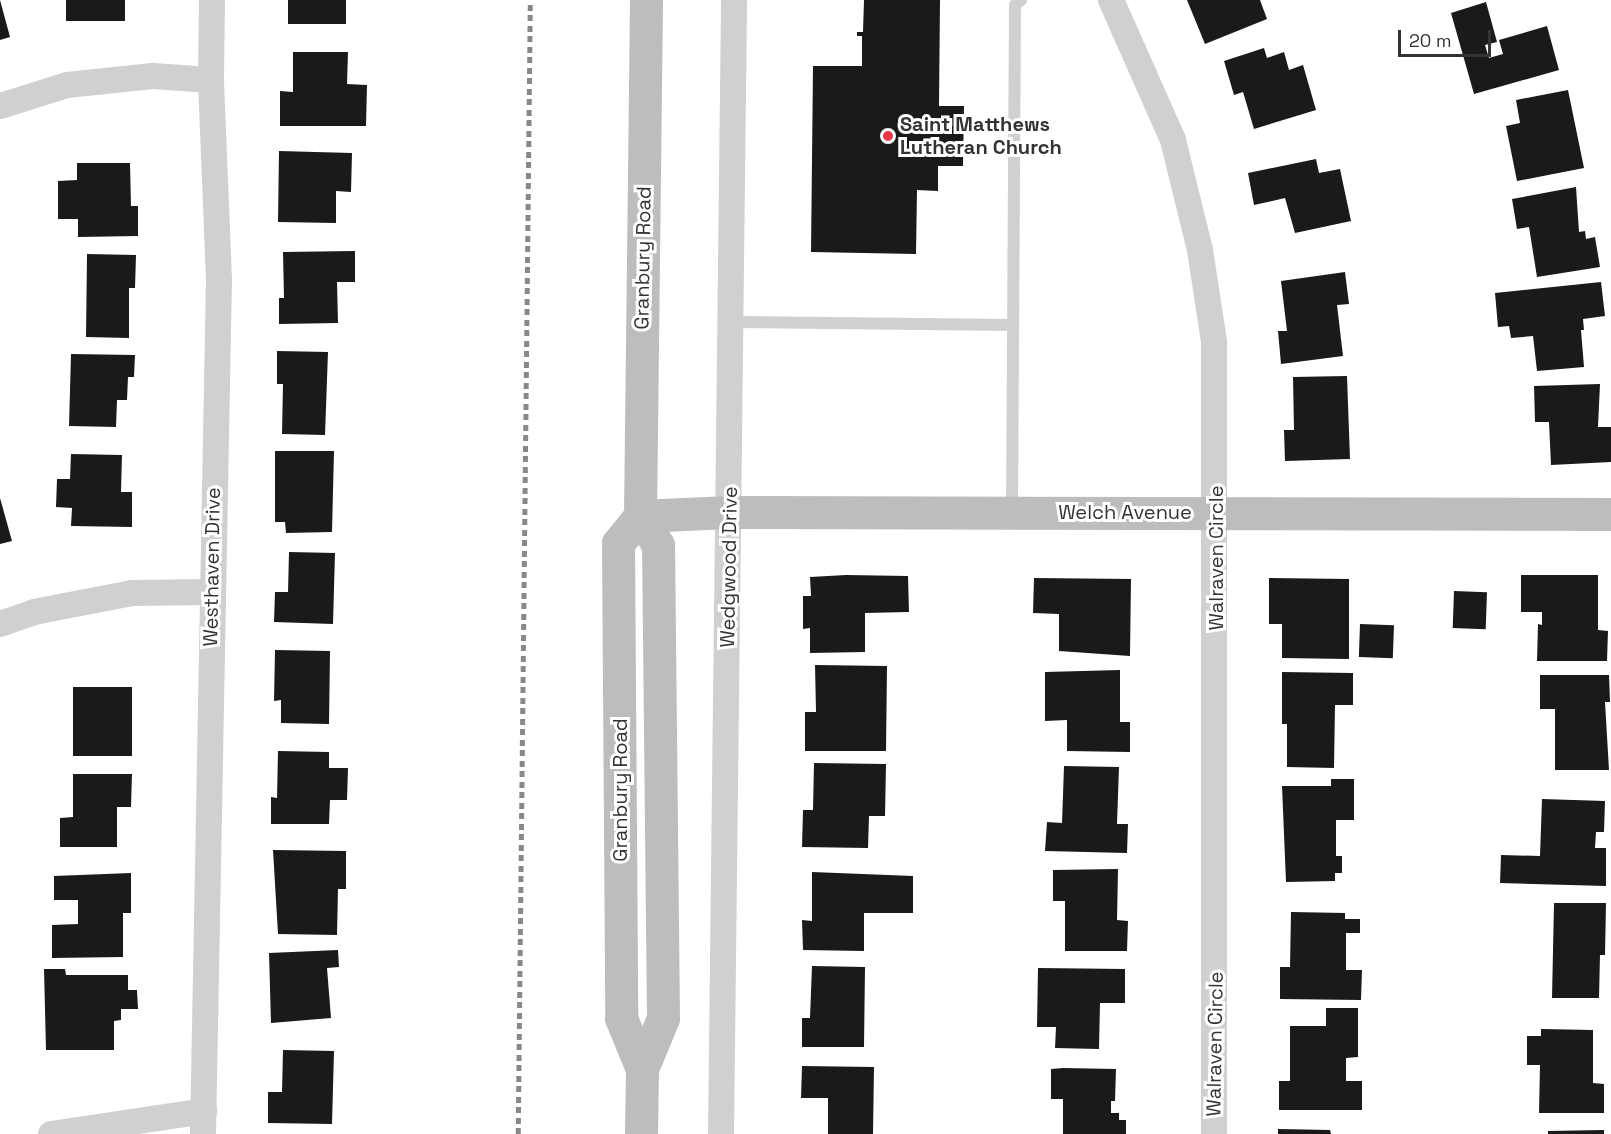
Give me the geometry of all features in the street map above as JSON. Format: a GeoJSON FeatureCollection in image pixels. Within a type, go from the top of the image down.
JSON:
{"type":"FeatureCollection","features":[{"type":"Feature","properties":{"kind":"main road","name":"Granbury Road"},"geometry":{"type":"LineString","coordinates":[[641,1134],[642,1069],[663,1018],[658,545],[640,516],[646,0]]}},
{"type":"Feature","properties":{"kind":"main road","name":"Welch Avenue"},"geometry":{"type":"LineString","coordinates":[[640,516],[729,512],[1611,514]]}},
{"type":"Feature","properties":{"kind":"street","name":"Westhaven Drive"},"geometry":{"type":"LineString","coordinates":[[203,1122],[211,591],[219,280],[211,81],[212,0]]}},
{"type":"Feature","properties":{"kind":"street","name":"Wedgwood Drive"},"geometry":{"type":"LineString","coordinates":[[722,1134],[734,0]]}},
{"type":"Feature","properties":{"kind":"street","name":"Walraven Circle"},"geometry":{"type":"LineString","coordinates":[[1111,0],[1173,140],[1200,250],[1214,342],[1217,512],[1214,1134]]}},
{"type":"Feature","properties":{"kind":"street"},"geometry":{"type":"LineString","coordinates":[[0,106],[68,85],[153,76],[211,81]]}},
{"type":"Feature","properties":{"kind":"street"},"geometry":{"type":"LineString","coordinates":[[0,624],[34,612],[132,593],[211,591]]}},
{"type":"Feature","properties":{"kind":"street"},"geometry":{"type":"LineString","coordinates":[[51,1134],[203,1122]]}},
{"type":"Feature","properties":{"kind":"lane"},"geometry":{"type":"LineString","coordinates":[[1012,512],[1015,5],[1021,0]]}},
{"type":"Feature","properties":{"kind":"lane"},"geometry":{"type":"LineString","coordinates":[[731,322],[1012,325]]}},
{"type":"Feature","properties":{"kind":"building"},"geometry":{"type":"Polygon","coordinates":[[[0,0],[10,37],[0,40],[0,0]]]}},
{"type":"Feature","properties":{"kind":"building"},"geometry":{"type":"Polygon","coordinates":[[[66,0],[125,0],[125,21],[66,21],[66,0]]]}},
{"type":"Feature","properties":{"kind":"building"},"geometry":{"type":"Polygon","coordinates":[[[288,0],[346,0],[346,24],[288,24],[288,0]]]}},
{"type":"Feature","properties":{"kind":"building","name":"Saint Matthews Lutheran Church"},"geometry":{"type":"Polygon","coordinates":[[[864,0],[940,0],[939,106],[964,106],[963,166],[938,166],[938,191],[917,190],[916,254],[811,252],[813,66],[862,66],[862,36],[857,36],[857,32],[863,32],[864,0]]]}},
{"type":"Feature","properties":{"kind":"building"},"geometry":{"type":"Polygon","coordinates":[[[1187,0],[1260,0],[1267,19],[1205,44],[1187,0]]]}},
{"type":"Feature","properties":{"kind":"building"},"geometry":{"type":"Polygon","coordinates":[[[1486,2],[1497,42],[1485,45],[1489,58],[1503,54],[1499,40],[1547,26],[1559,70],[1474,94],[1451,13],[1486,2]]]}},
{"type":"Feature","properties":{"kind":"building"},"geometry":{"type":"Polygon","coordinates":[[[1264,48],[1267,58],[1284,52],[1289,70],[1303,65],[1316,110],[1254,129],[1243,92],[1234,95],[1224,61],[1264,48]]]}},
{"type":"Feature","properties":{"kind":"building"},"geometry":{"type":"Polygon","coordinates":[[[293,52],[348,52],[347,84],[367,85],[366,126],[280,126],[280,91],[293,92],[293,52]]]}},
{"type":"Feature","properties":{"kind":"building"},"geometry":{"type":"Polygon","coordinates":[[[1568,90],[1584,168],[1517,181],[1506,126],[1520,123],[1516,100],[1568,90]]]}},
{"type":"Feature","properties":{"kind":"building"},"geometry":{"type":"Polygon","coordinates":[[[279,151],[352,153],[351,192],[336,191],[336,223],[278,222],[279,151]]]}},
{"type":"Feature","properties":{"kind":"building"},"geometry":{"type":"Polygon","coordinates":[[[1316,159],[1319,173],[1340,169],[1351,221],[1295,233],[1285,198],[1254,205],[1248,173],[1316,159]]]}},
{"type":"Feature","properties":{"kind":"building"},"geometry":{"type":"Polygon","coordinates":[[[77,163],[130,163],[131,206],[138,206],[138,236],[78,237],[78,219],[58,219],[58,181],[77,180],[77,163]]]}},
{"type":"Feature","properties":{"kind":"building"},"geometry":{"type":"Polygon","coordinates":[[[1576,187],[1579,232],[1585,231],[1586,239],[1595,237],[1600,267],[1537,277],[1529,227],[1517,229],[1512,199],[1576,187]]]}},
{"type":"Feature","properties":{"kind":"building"},"geometry":{"type":"Polygon","coordinates":[[[355,251],[355,282],[337,282],[338,323],[279,324],[279,298],[284,298],[283,252],[355,251]]]}},
{"type":"Feature","properties":{"kind":"building"},"geometry":{"type":"Polygon","coordinates":[[[87,254],[136,255],[135,288],[129,288],[129,338],[86,337],[87,254]]]}},
{"type":"Feature","properties":{"kind":"building"},"geometry":{"type":"Polygon","coordinates":[[[1345,272],[1349,304],[1337,305],[1343,356],[1281,364],[1278,331],[1287,331],[1281,281],[1345,272]]]}},
{"type":"Feature","properties":{"kind":"building"},"geometry":{"type":"Polygon","coordinates":[[[1601,282],[1605,316],[1583,319],[1584,330],[1581,330],[1584,367],[1537,371],[1533,336],[1511,338],[1509,326],[1498,327],[1495,293],[1601,282]]]}},
{"type":"Feature","properties":{"kind":"building"},"geometry":{"type":"Polygon","coordinates":[[[277,351],[328,352],[325,435],[282,434],[283,384],[277,384],[277,351]]]}},
{"type":"Feature","properties":{"kind":"building"},"geometry":{"type":"Polygon","coordinates":[[[71,354],[135,355],[134,377],[128,377],[127,400],[117,400],[116,427],[69,426],[71,354]]]}},
{"type":"Feature","properties":{"kind":"building"},"geometry":{"type":"Polygon","coordinates":[[[1347,376],[1350,459],[1285,461],[1284,430],[1294,430],[1293,377],[1347,376]]]}},
{"type":"Feature","properties":{"kind":"building"},"geometry":{"type":"Polygon","coordinates":[[[1600,384],[1598,427],[1611,427],[1611,462],[1551,465],[1549,422],[1535,422],[1534,386],[1600,384]]]}},
{"type":"Feature","properties":{"kind":"building"},"geometry":{"type":"Polygon","coordinates":[[[275,451],[334,451],[332,532],[286,533],[285,522],[275,522],[275,451]]]}},
{"type":"Feature","properties":{"kind":"building"},"geometry":{"type":"Polygon","coordinates":[[[71,454],[122,455],[121,492],[132,492],[132,527],[71,526],[72,508],[56,507],[57,479],[70,479],[71,454]]]}},
{"type":"Feature","properties":{"kind":"building"},"geometry":{"type":"Polygon","coordinates":[[[0,498],[12,541],[0,544],[0,498]]]}},
{"type":"Feature","properties":{"kind":"building"},"geometry":{"type":"Polygon","coordinates":[[[289,552],[335,553],[333,624],[274,622],[275,592],[288,592],[289,552]]]}},
{"type":"Feature","properties":{"kind":"building"},"geometry":{"type":"Polygon","coordinates":[[[1521,575],[1598,575],[1598,630],[1608,631],[1607,661],[1537,661],[1538,624],[1542,625],[1542,612],[1521,612],[1521,575]]]}},
{"type":"Feature","properties":{"kind":"building"},"geometry":{"type":"Polygon","coordinates":[[[908,576],[909,612],[865,613],[865,652],[810,653],[810,628],[803,629],[803,596],[811,596],[810,577],[908,576]]]}},
{"type":"Feature","properties":{"kind":"building"},"geometry":{"type":"Polygon","coordinates":[[[1034,578],[1131,579],[1130,656],[1059,651],[1059,614],[1033,613],[1034,578]]]}},
{"type":"Feature","properties":{"kind":"building"},"geometry":{"type":"Polygon","coordinates":[[[1269,578],[1349,579],[1349,659],[1282,658],[1282,624],[1269,624],[1269,578]]]}},
{"type":"Feature","properties":{"kind":"building"},"geometry":{"type":"Polygon","coordinates":[[[1454,591],[1487,592],[1486,629],[1453,628],[1454,591]]]}},
{"type":"Feature","properties":{"kind":"building"},"geometry":{"type":"Polygon","coordinates":[[[1360,624],[1394,625],[1393,658],[1359,657],[1360,624]]]}},
{"type":"Feature","properties":{"kind":"building"},"geometry":{"type":"Polygon","coordinates":[[[275,650],[330,651],[329,724],[281,723],[281,700],[274,701],[275,650]]]}},
{"type":"Feature","properties":{"kind":"building"},"geometry":{"type":"Polygon","coordinates":[[[815,665],[887,666],[886,751],[805,751],[805,712],[816,712],[815,665]]]}},
{"type":"Feature","properties":{"kind":"building"},"geometry":{"type":"Polygon","coordinates":[[[1120,670],[1120,722],[1130,722],[1130,752],[1067,751],[1067,720],[1045,721],[1045,672],[1120,670]]]}},
{"type":"Feature","properties":{"kind":"building"},"geometry":{"type":"Polygon","coordinates":[[[1282,672],[1353,673],[1353,705],[1335,705],[1334,768],[1287,767],[1287,724],[1282,724],[1282,672]]]}},
{"type":"Feature","properties":{"kind":"building"},"geometry":{"type":"Polygon","coordinates":[[[1540,675],[1609,675],[1610,702],[1605,702],[1609,770],[1555,770],[1555,709],[1540,709],[1540,675]]]}},
{"type":"Feature","properties":{"kind":"building"},"geometry":{"type":"Polygon","coordinates":[[[73,687],[132,687],[132,756],[73,756],[73,687]]]}},
{"type":"Feature","properties":{"kind":"building"},"geometry":{"type":"Polygon","coordinates":[[[278,751],[329,752],[329,768],[348,768],[347,800],[330,800],[329,824],[271,824],[271,797],[277,798],[278,751]]]}},
{"type":"Feature","properties":{"kind":"building"},"geometry":{"type":"Polygon","coordinates":[[[814,763],[886,764],[885,816],[869,816],[868,848],[802,847],[803,810],[813,810],[814,763]]]}},
{"type":"Feature","properties":{"kind":"building"},"geometry":{"type":"Polygon","coordinates":[[[1064,766],[1119,767],[1117,824],[1128,824],[1127,853],[1045,851],[1047,822],[1062,823],[1064,766]]]}},
{"type":"Feature","properties":{"kind":"building"},"geometry":{"type":"Polygon","coordinates":[[[73,774],[132,774],[131,807],[117,807],[117,847],[60,847],[60,818],[73,817],[73,774]]]}},
{"type":"Feature","properties":{"kind":"building"},"geometry":{"type":"Polygon","coordinates":[[[1331,779],[1354,779],[1354,820],[1336,820],[1336,856],[1342,856],[1342,873],[1335,873],[1335,881],[1286,882],[1282,786],[1331,786],[1331,779]]]}},
{"type":"Feature","properties":{"kind":"building"},"geometry":{"type":"Polygon","coordinates":[[[1542,799],[1605,801],[1604,832],[1596,832],[1595,848],[1606,848],[1606,886],[1500,883],[1501,855],[1540,856],[1542,799]]]}},
{"type":"Feature","properties":{"kind":"building"},"geometry":{"type":"Polygon","coordinates":[[[273,850],[346,851],[346,889],[338,889],[337,935],[278,934],[273,850]]]}},
{"type":"Feature","properties":{"kind":"building"},"geometry":{"type":"Polygon","coordinates":[[[1118,869],[1117,920],[1128,921],[1127,951],[1065,951],[1065,901],[1053,901],[1053,870],[1118,869]]]}},
{"type":"Feature","properties":{"kind":"building"},"geometry":{"type":"Polygon","coordinates":[[[812,872],[913,876],[913,913],[864,913],[864,951],[803,950],[802,920],[812,921],[812,872]]]}},
{"type":"Feature","properties":{"kind":"building"},"geometry":{"type":"Polygon","coordinates":[[[131,873],[131,913],[123,913],[123,957],[52,958],[52,925],[78,924],[78,900],[54,900],[54,876],[131,873]]]}},
{"type":"Feature","properties":{"kind":"building"},"geometry":{"type":"Polygon","coordinates":[[[1554,903],[1606,903],[1605,955],[1600,955],[1599,998],[1552,998],[1554,903]]]}},
{"type":"Feature","properties":{"kind":"building"},"geometry":{"type":"Polygon","coordinates":[[[1291,912],[1345,913],[1345,919],[1360,919],[1360,933],[1346,933],[1346,970],[1362,970],[1361,1000],[1280,999],[1280,967],[1290,967],[1291,912]]]}},
{"type":"Feature","properties":{"kind":"building"},"geometry":{"type":"Polygon","coordinates":[[[338,950],[339,967],[327,968],[331,1018],[271,1023],[269,953],[338,950]]]}},
{"type":"Feature","properties":{"kind":"building"},"geometry":{"type":"Polygon","coordinates":[[[812,966],[865,967],[864,1047],[802,1047],[802,1018],[810,1018],[812,966]]]}},
{"type":"Feature","properties":{"kind":"building"},"geometry":{"type":"Polygon","coordinates":[[[1038,968],[1125,969],[1125,1003],[1100,1003],[1099,1049],[1055,1048],[1056,1027],[1037,1027],[1038,968]]]}},
{"type":"Feature","properties":{"kind":"building"},"geometry":{"type":"Polygon","coordinates":[[[44,969],[65,969],[66,975],[128,975],[128,990],[137,990],[138,1009],[121,1009],[121,1020],[114,1021],[114,1050],[46,1050],[44,969]]]}},
{"type":"Feature","properties":{"kind":"building"},"geometry":{"type":"Polygon","coordinates":[[[1326,1008],[1358,1008],[1358,1057],[1346,1058],[1346,1081],[1362,1081],[1362,1110],[1279,1110],[1279,1081],[1290,1081],[1290,1026],[1326,1026],[1326,1008]]]}},
{"type":"Feature","properties":{"kind":"building"},"geometry":{"type":"Polygon","coordinates":[[[1541,1029],[1593,1030],[1593,1083],[1604,1084],[1604,1113],[1539,1113],[1540,1065],[1527,1065],[1527,1036],[1541,1036],[1541,1029]]]}},
{"type":"Feature","properties":{"kind":"building"},"geometry":{"type":"Polygon","coordinates":[[[283,1050],[334,1051],[332,1124],[268,1123],[268,1092],[282,1092],[283,1050]]]}},
{"type":"Feature","properties":{"kind":"building"},"geometry":{"type":"Polygon","coordinates":[[[802,1066],[874,1067],[873,1134],[828,1134],[828,1098],[801,1098],[802,1066]]]}},
{"type":"Feature","properties":{"kind":"building"},"geometry":{"type":"Polygon","coordinates":[[[1051,1069],[1116,1069],[1115,1101],[1111,1101],[1111,1113],[1119,1113],[1119,1120],[1126,1120],[1126,1134],[1063,1134],[1063,1099],[1051,1099],[1051,1069]]]}},
{"type":"Feature","properties":{"kind":"building"},"geometry":{"type":"Polygon","coordinates":[[[1278,1129],[1330,1130],[1331,1134],[1278,1134],[1278,1129]]]}},
{"type":"Feature","properties":{"kind":"building"},"geometry":{"type":"Polygon","coordinates":[[[1604,1130],[1604,1134],[1548,1134],[1548,1131],[1604,1130]]]}},
{"type":"Feature","properties":{"kind":"railway"},"geometry":{"type":"LineString","coordinates":[[518,1134],[530,0]]}},
{"type":"Feature","properties":{"kind":"place","name":"Saint Matthews Lutheran Church"},"geometry":{"type":"Point","coordinates":[888,136]}}]}
